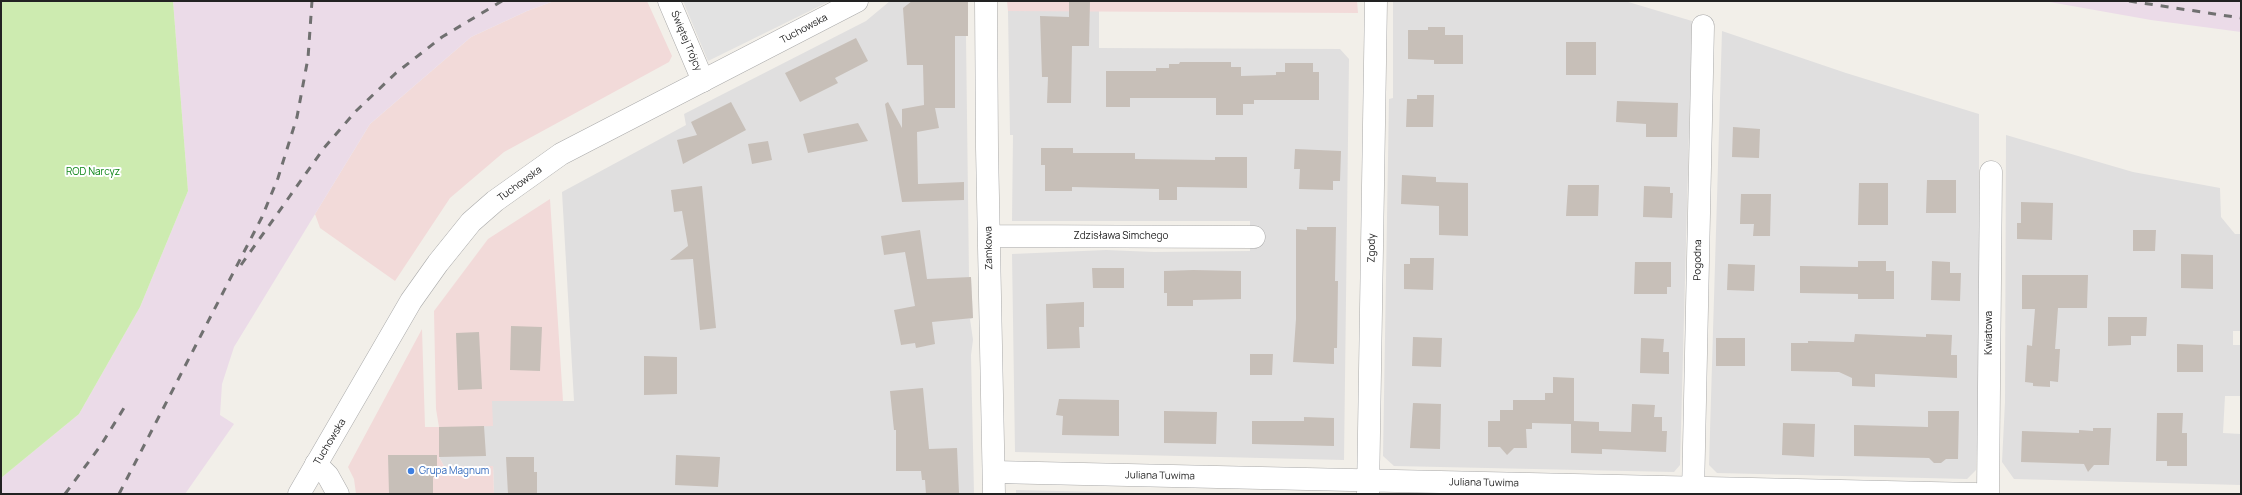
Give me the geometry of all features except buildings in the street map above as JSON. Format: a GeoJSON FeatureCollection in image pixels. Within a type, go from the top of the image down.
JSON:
{"type":"FeatureCollection","features":[{"type":"Feature","properties":{"kind":"street","name":"Świętej Trójcy"},"geometry":{"type":"LineString","coordinates":[[669,1],[703,81]]}},
{"type":"Feature","properties":{"kind":"street","name":"Tuchowska"},"geometry":{"type":"LineString","coordinates":[[300,494],[411,301],[438,263],[471,222],[495,201],[561,154],[857,1]]}},
{"type":"Feature","properties":{"kind":"street","name":"Zamkowa"},"geometry":{"type":"LineString","coordinates":[[986,1],[994,494]]}},
{"type":"Feature","properties":{"kind":"street","name":"Zgody"},"geometry":{"type":"LineString","coordinates":[[1368,488],[1376,1]]}},
{"type":"Feature","properties":{"kind":"street","name":"Pogodna"},"geometry":{"type":"LineString","coordinates":[[1694,491],[1703,26]]}},
{"type":"Feature","properties":{"kind":"street","name":"Kwiatowa"},"geometry":{"type":"LineString","coordinates":[[1988,494],[1991,172]]}},
{"type":"Feature","properties":{"kind":"street","name":"Zdzisława Simchego"},"geometry":{"type":"LineString","coordinates":[[989,236],[1254,237]]}},
{"type":"Feature","properties":{"kind":"street"},"geometry":{"type":"LineString","coordinates":[[316,464],[328,476],[338,494]]}},
{"type":"Feature","properties":{"kind":"street","name":"Juliana Tuwima"},"geometry":{"type":"LineString","coordinates":[[994,472],[1368,488],[1975,494]]}},
{"type":"Feature","properties":{"kind":"shaded area"},"geometry":{"type":"Polygon","coordinates":[[[173,1],[554,1],[527,11],[471,37],[370,124],[234,347],[222,384],[220,415],[234,424],[185,494],[1,494],[1,478],[79,414],[140,307],[188,191],[173,1]]]}},
{"type":"Feature","properties":{"kind":"shaded area"},"geometry":{"type":"Polygon","coordinates":[[[554,1],[647,1],[672,56],[669,62],[504,152],[450,198],[395,281],[320,228],[315,214],[370,124],[471,37],[527,11],[554,1]]]}},
{"type":"Feature","properties":{"kind":"shaded area"},"geometry":{"type":"Polygon","coordinates":[[[683,1],[830,1],[708,61],[683,1]]]}},
{"type":"Feature","properties":{"kind":"shaded area"},"geometry":{"type":"Polygon","coordinates":[[[890,1],[968,1],[968,36],[966,36],[969,277],[971,277],[973,318],[970,319],[973,340],[971,355],[974,494],[494,494],[493,466],[444,466],[439,457],[439,427],[492,401],[574,401],[562,192],[686,125],[684,114],[866,21],[890,1]]]}},
{"type":"Feature","properties":{"kind":"shaded area"},"geometry":{"type":"Polygon","coordinates":[[[1007,1],[1357,1],[1358,13],[1008,11],[1007,1]]]}},
{"type":"Feature","properties":{"kind":"shaded area"},"geometry":{"type":"Polygon","coordinates":[[[1393,1],[1625,1],[1692,21],[1680,465],[1674,472],[1394,466],[1383,456],[1389,99],[1393,98],[1393,1]]]}},
{"type":"Feature","properties":{"kind":"shaded area"},"geometry":{"type":"Polygon","coordinates":[[[2044,1],[2241,1],[2241,32],[2151,20],[2044,1]]]}},
{"type":"Feature","properties":{"kind":"shaded area"},"geometry":{"type":"Polygon","coordinates":[[[1099,10],[1099,48],[1340,49],[1349,59],[1344,460],[1015,452],[1012,254],[1106,250],[1154,252],[1250,251],[1250,221],[1012,221],[1013,135],[1010,135],[1008,11],[1099,10]]]}},
{"type":"Feature","properties":{"kind":"shaded area"},"geometry":{"type":"Polygon","coordinates":[[[1722,31],[1846,73],[1979,114],[1979,402],[1976,470],[1967,479],[1717,473],[1709,465],[1722,31]]]}},
{"type":"Feature","properties":{"kind":"shaded area"},"geometry":{"type":"Polygon","coordinates":[[[2006,135],[2133,172],[2220,188],[2221,217],[2235,234],[2241,234],[2241,331],[2233,331],[2233,345],[2241,345],[2241,396],[2225,396],[2223,433],[2241,434],[2241,485],[2014,479],[2002,462],[2005,402],[2006,135]]]}},
{"type":"Feature","properties":{"kind":"shaded area"},"geometry":{"type":"Polygon","coordinates":[[[550,199],[563,401],[492,401],[493,426],[439,428],[439,457],[444,466],[493,466],[494,494],[356,494],[354,479],[348,467],[422,329],[425,427],[439,427],[436,409],[434,311],[488,239],[550,199]]]}},
{"type":"Feature","properties":{"kind":"shaded area"},"geometry":{"type":"Polygon","coordinates":[[[1016,490],[1182,494],[1016,494],[1016,490]]]}},
{"type":"Feature","properties":{"kind":"green space","name":"ROD Narcyz"},"geometry":{"type":"Polygon","coordinates":[[[1,1],[173,1],[188,191],[140,307],[79,414],[1,478],[1,1]]]}},
{"type":"Feature","properties":{"kind":"railway"},"geometry":{"type":"LineString","coordinates":[[119,494],[262,217],[278,178],[297,117],[308,58],[312,1]]}},
{"type":"Feature","properties":{"kind":"railway"},"geometry":{"type":"LineString","coordinates":[[241,265],[324,148],[356,111],[396,73],[442,37],[502,1]]}},
{"type":"Feature","properties":{"kind":"railway"},"geometry":{"type":"LineString","coordinates":[[2129,1],[2241,18]]}},
{"type":"Feature","properties":{"kind":"railway"},"geometry":{"type":"LineString","coordinates":[[65,494],[101,445],[124,408]]}},
{"type":"Feature","properties":{"kind":"place","name":"Grupa Magnum"},"geometry":{"type":"Point","coordinates":[411,471]}}]}
